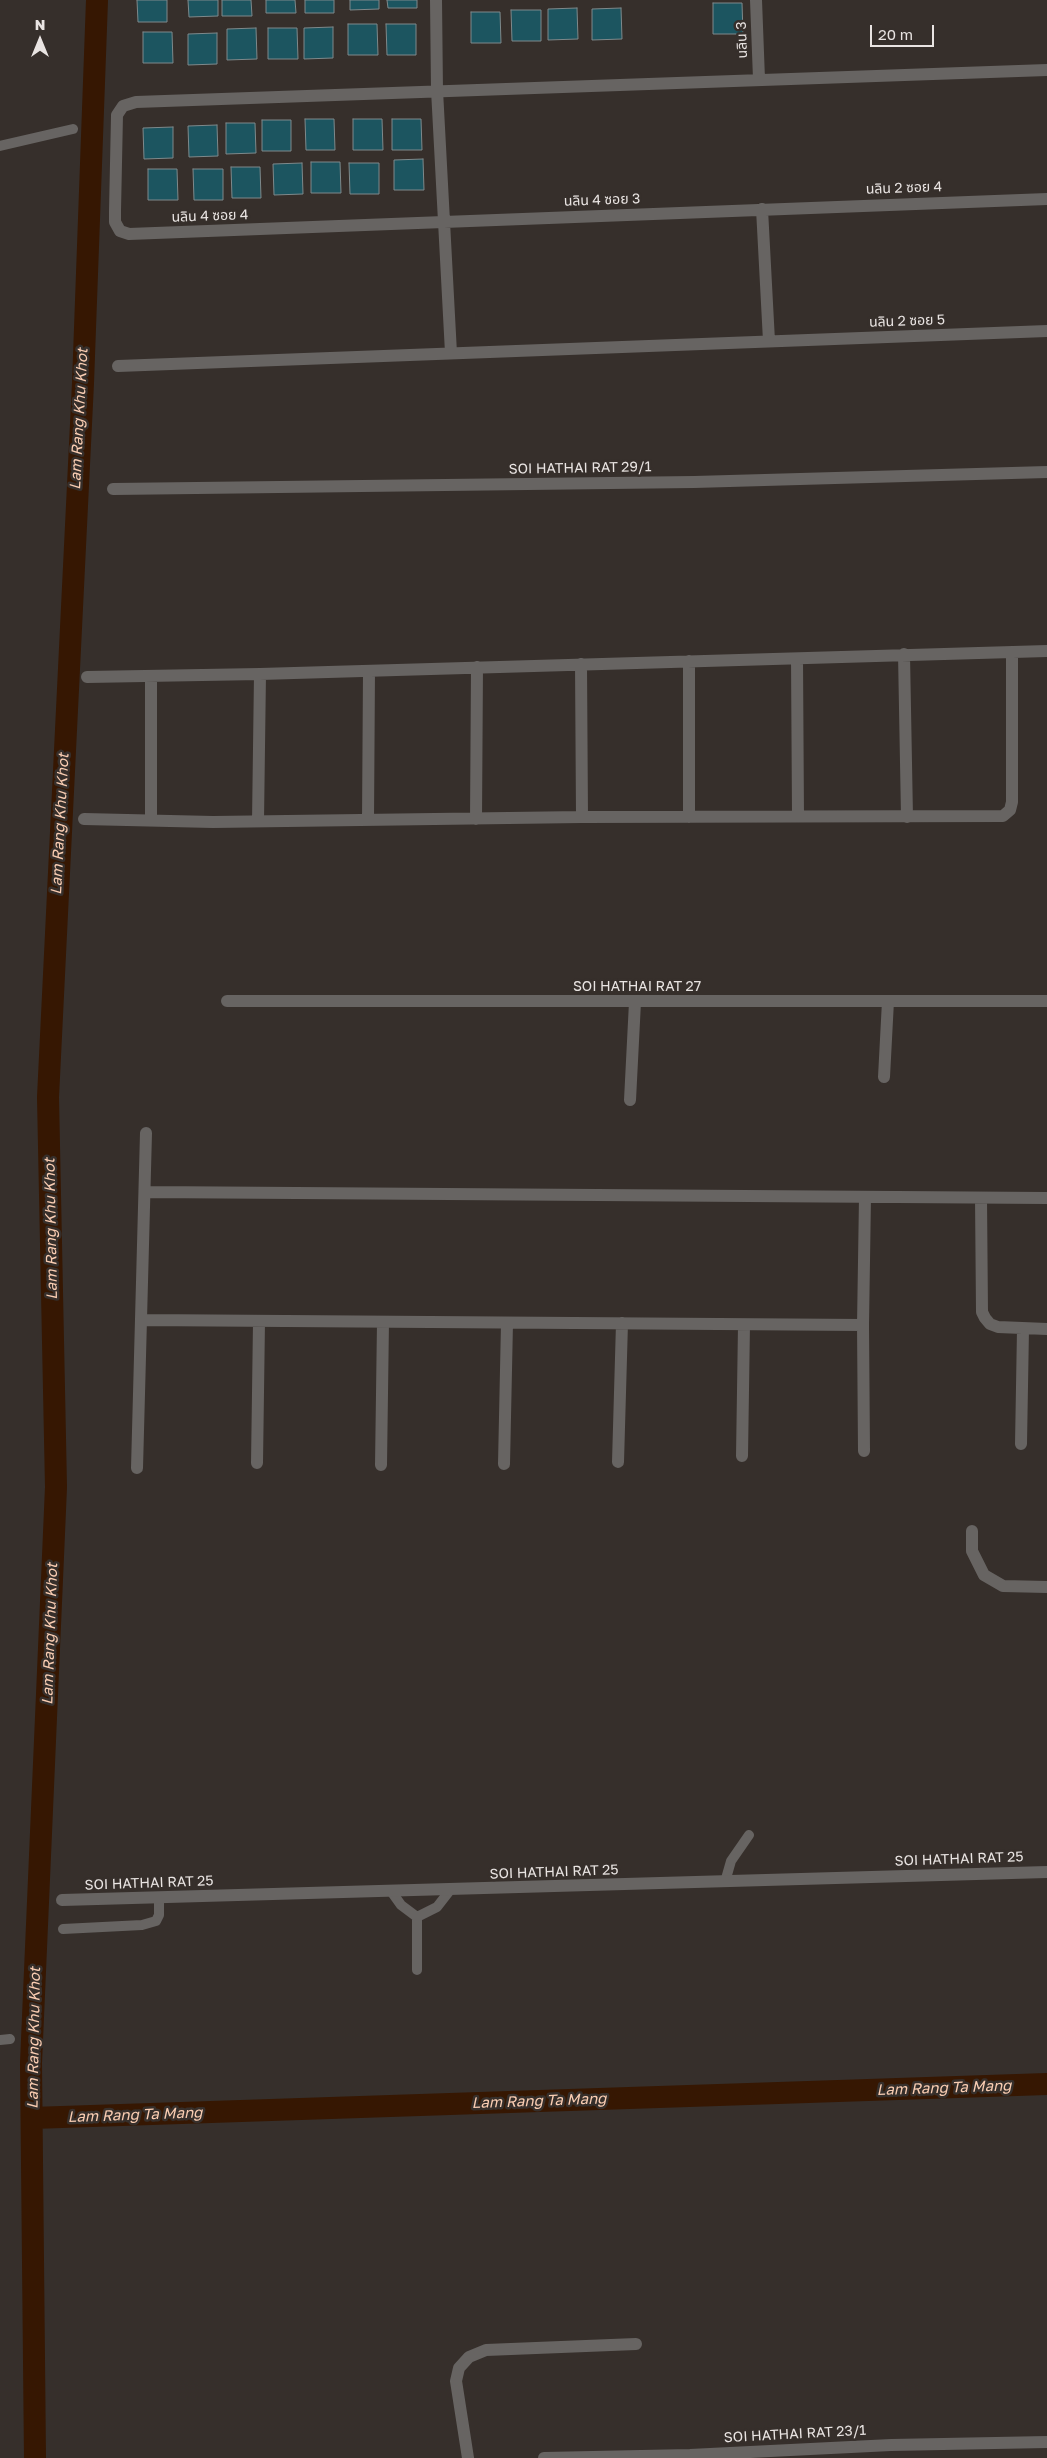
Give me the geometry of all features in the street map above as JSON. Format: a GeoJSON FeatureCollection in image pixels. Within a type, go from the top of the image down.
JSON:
{"type":"FeatureCollection","features":[{"type":"Feature","properties":{"kind":"street"},"geometry":{"type":"LineString","coordinates":[[436,0],[437,90],[451,353]]}},
{"type":"Feature","properties":{"kind":"street","name":"นลิน 3"},"geometry":{"type":"LineString","coordinates":[[756,0],[759,79]]}},
{"type":"Feature","properties":{"kind":"street"},"geometry":{"type":"LineString","coordinates":[[437,90],[1047,70]]}},
{"type":"Feature","properties":{"kind":"street","name":"นลิน 4 ซอย 4"},"geometry":{"type":"LineString","coordinates":[[437,90],[136,102],[123,106],[117,115],[114,211],[115,222],[120,231],[129,234],[443,221]]}},
{"type":"Feature","properties":{"kind":"street","name":"นลิน 2 ซอย 4"},"geometry":{"type":"LineString","coordinates":[[762,209],[1047,199]]}},
{"type":"Feature","properties":{"kind":"street"},"geometry":{"type":"LineString","coordinates":[[762,209],[768,341]]}},
{"type":"Feature","properties":{"kind":"street","name":"นลิน 4 ซอย 3"},"geometry":{"type":"LineString","coordinates":[[443,221],[762,209]]}},
{"type":"Feature","properties":{"kind":"street","name":"นลิน 2 ซอย 5"},"geometry":{"type":"LineString","coordinates":[[118,366],[1047,331]]}},
{"type":"Feature","properties":{"kind":"street","name":"SOI HATHAI RAT 29/1"},"geometry":{"type":"LineString","coordinates":[[113,489],[694,482],[1047,472]]}},
{"type":"Feature","properties":{"kind":"street"},"geometry":{"type":"LineString","coordinates":[[87,677],[151,677],[1047,651]]}},
{"type":"Feature","properties":{"kind":"street"},"geometry":{"type":"LineString","coordinates":[[84,819],[258,821],[1003,816],[1010,810],[1012,652]]}},
{"type":"Feature","properties":{"kind":"street"},"geometry":{"type":"LineString","coordinates":[[904,654],[907,817]]}},
{"type":"Feature","properties":{"kind":"street"},"geometry":{"type":"LineString","coordinates":[[797,659],[798,816]]}},
{"type":"Feature","properties":{"kind":"street"},"geometry":{"type":"LineString","coordinates":[[689,661],[689,817]]}},
{"type":"Feature","properties":{"kind":"street"},"geometry":{"type":"LineString","coordinates":[[581,664],[582,818]]}},
{"type":"Feature","properties":{"kind":"street"},"geometry":{"type":"LineString","coordinates":[[476,819],[477,667]]}},
{"type":"Feature","properties":{"kind":"street"},"geometry":{"type":"LineString","coordinates":[[368,820],[369,671]]}},
{"type":"Feature","properties":{"kind":"street"},"geometry":{"type":"LineString","coordinates":[[258,821],[260,674]]}},
{"type":"Feature","properties":{"kind":"street"},"geometry":{"type":"LineString","coordinates":[[151,677],[151,820]]}},
{"type":"Feature","properties":{"kind":"street","name":"SOI HATHAI RAT 27"},"geometry":{"type":"LineString","coordinates":[[228,1001],[1047,1001]]}},
{"type":"Feature","properties":{"kind":"street"},"geometry":{"type":"LineString","coordinates":[[884,1077],[888,1001]]}},
{"type":"Feature","properties":{"kind":"street"},"geometry":{"type":"LineString","coordinates":[[630,1100],[635,1002]]}},
{"type":"Feature","properties":{"kind":"street"},"geometry":{"type":"LineString","coordinates":[[137,1468],[146,1192],[146,1133]]}},
{"type":"Feature","properties":{"kind":"street"},"geometry":{"type":"LineString","coordinates":[[146,1192],[1047,1198]]}},
{"type":"Feature","properties":{"kind":"street"},"geometry":{"type":"LineString","coordinates":[[864,1197],[864,1452]]}},
{"type":"Feature","properties":{"kind":"street"},"geometry":{"type":"LineString","coordinates":[[981,1198],[982,1312],[990,1324],[1023,1329],[1047,1329]]}},
{"type":"Feature","properties":{"kind":"street"},"geometry":{"type":"LineString","coordinates":[[141,1320],[863,1325]]}},
{"type":"Feature","properties":{"kind":"street"},"geometry":{"type":"LineString","coordinates":[[257,1463],[260,1322]]}},
{"type":"Feature","properties":{"kind":"street"},"geometry":{"type":"LineString","coordinates":[[381,1465],[383,1322]]}},
{"type":"Feature","properties":{"kind":"street"},"geometry":{"type":"LineString","coordinates":[[504,1464],[507,1323]]}},
{"type":"Feature","properties":{"kind":"street"},"geometry":{"type":"LineString","coordinates":[[618,1462],[622,1323]]}},
{"type":"Feature","properties":{"kind":"street"},"geometry":{"type":"LineString","coordinates":[[742,1456],[744,1325]]}},
{"type":"Feature","properties":{"kind":"street"},"geometry":{"type":"LineString","coordinates":[[1021,1444],[1023,1329]]}},
{"type":"Feature","properties":{"kind":"street"},"geometry":{"type":"LineString","coordinates":[[972,1532],[972,1551],[984,1575],[1003,1586],[1047,1587]]}},
{"type":"Feature","properties":{"kind":"street","name":"SOI HATHAI RAT 25"},"geometry":{"type":"LineString","coordinates":[[62,1900],[1047,1872]]}},
{"type":"Feature","properties":{"kind":"street"},"geometry":{"type":"LineString","coordinates":[[468,2458],[456,2381],[459,2368],[469,2358],[486,2350],[636,2344]]}},
{"type":"Feature","properties":{"kind":"street","name":"SOI HATHAI RAT 23/1"},"geometry":{"type":"LineString","coordinates":[[544,2458],[690,2455],[891,2445],[1047,2442]]}},
{"type":"Feature","properties":{"kind":"lane"},"geometry":{"type":"LineString","coordinates":[[0,146],[73,129]]}},
{"type":"Feature","properties":{"kind":"lane"},"geometry":{"type":"LineString","coordinates":[[725,1882],[731,1861],[749,1835]]}},
{"type":"Feature","properties":{"kind":"lane"},"geometry":{"type":"LineString","coordinates":[[417,1917],[437,1907],[451,1889]]}},
{"type":"Feature","properties":{"kind":"lane"},"geometry":{"type":"LineString","coordinates":[[391,1891],[401,1905],[417,1917]]}},
{"type":"Feature","properties":{"kind":"lane"},"geometry":{"type":"LineString","coordinates":[[63,1929],[142,1925],[156,1921],[159,1915],[159,1897]]}},
{"type":"Feature","properties":{"kind":"lane"},"geometry":{"type":"LineString","coordinates":[[417,1917],[417,1970]]}},
{"type":"Feature","properties":{"kind":"building"},"geometry":{"type":"Polygon","coordinates":[[[137,0],[167,0],[167,22],[138,22],[137,0]]]}},
{"type":"Feature","properties":{"kind":"building"},"geometry":{"type":"Polygon","coordinates":[[[188,0],[218,0],[218,16],[189,17],[188,0]]]}},
{"type":"Feature","properties":{"kind":"building"},"geometry":{"type":"Polygon","coordinates":[[[222,0],[251,0],[252,16],[222,16],[222,0]]]}},
{"type":"Feature","properties":{"kind":"building"},"geometry":{"type":"Polygon","coordinates":[[[266,0],[295,0],[296,13],[266,13],[266,0]]]}},
{"type":"Feature","properties":{"kind":"building"},"geometry":{"type":"Polygon","coordinates":[[[305,0],[334,0],[334,13],[305,13],[305,0]]]}},
{"type":"Feature","properties":{"kind":"building"},"geometry":{"type":"Polygon","coordinates":[[[350,0],[379,0],[379,9],[350,10],[350,0]]]}},
{"type":"Feature","properties":{"kind":"building"},"geometry":{"type":"Polygon","coordinates":[[[387,0],[417,0],[417,8],[388,8],[387,0]]]}},
{"type":"Feature","properties":{"kind":"building"},"geometry":{"type":"Polygon","coordinates":[[[713,3],[742,3],[743,34],[713,34],[713,3]]]}},
{"type":"Feature","properties":{"kind":"building"},"geometry":{"type":"Polygon","coordinates":[[[577,8],[578,39],[548,40],[548,9],[577,8]]]}},
{"type":"Feature","properties":{"kind":"building"},"geometry":{"type":"Polygon","coordinates":[[[621,8],[622,39],[592,40],[592,9],[621,8]]]}},
{"type":"Feature","properties":{"kind":"building"},"geometry":{"type":"Polygon","coordinates":[[[511,10],[541,10],[541,41],[512,41],[511,10]]]}},
{"type":"Feature","properties":{"kind":"building"},"geometry":{"type":"Polygon","coordinates":[[[471,12],[500,12],[501,43],[471,43],[471,12]]]}},
{"type":"Feature","properties":{"kind":"building"},"geometry":{"type":"Polygon","coordinates":[[[348,24],[377,24],[378,55],[348,55],[348,24]]]}},
{"type":"Feature","properties":{"kind":"building"},"geometry":{"type":"Polygon","coordinates":[[[386,24],[416,24],[416,55],[387,55],[386,24]]]}},
{"type":"Feature","properties":{"kind":"building"},"geometry":{"type":"Polygon","coordinates":[[[333,27],[333,58],[304,59],[304,28],[333,27]]]}},
{"type":"Feature","properties":{"kind":"building"},"geometry":{"type":"Polygon","coordinates":[[[256,28],[257,59],[227,60],[227,29],[256,28]]]}},
{"type":"Feature","properties":{"kind":"building"},"geometry":{"type":"Polygon","coordinates":[[[268,28],[297,28],[298,59],[268,59],[268,28]]]}},
{"type":"Feature","properties":{"kind":"building"},"geometry":{"type":"Polygon","coordinates":[[[143,32],[172,32],[173,63],[143,63],[143,32]]]}},
{"type":"Feature","properties":{"kind":"building"},"geometry":{"type":"Polygon","coordinates":[[[217,33],[217,64],[188,65],[188,34],[217,33]]]}},
{"type":"Feature","properties":{"kind":"building"},"geometry":{"type":"Polygon","coordinates":[[[305,119],[334,119],[335,150],[306,150],[305,119]]]}},
{"type":"Feature","properties":{"kind":"building"},"geometry":{"type":"Polygon","coordinates":[[[353,119],[382,119],[383,150],[353,150],[353,119]]]}},
{"type":"Feature","properties":{"kind":"building"},"geometry":{"type":"Polygon","coordinates":[[[392,119],[421,119],[422,150],[392,150],[392,119]]]}},
{"type":"Feature","properties":{"kind":"building"},"geometry":{"type":"Polygon","coordinates":[[[262,120],[291,120],[291,151],[262,151],[262,120]]]}},
{"type":"Feature","properties":{"kind":"building"},"geometry":{"type":"Polygon","coordinates":[[[226,123],[255,123],[256,153],[226,154],[226,123]]]}},
{"type":"Feature","properties":{"kind":"building"},"geometry":{"type":"Polygon","coordinates":[[[217,125],[218,156],[189,157],[188,126],[217,125]]]}},
{"type":"Feature","properties":{"kind":"building"},"geometry":{"type":"Polygon","coordinates":[[[173,127],[173,158],[144,159],[143,128],[173,127]]]}},
{"type":"Feature","properties":{"kind":"building"},"geometry":{"type":"Polygon","coordinates":[[[423,159],[424,190],[394,190],[394,160],[423,159]]]}},
{"type":"Feature","properties":{"kind":"building"},"geometry":{"type":"Polygon","coordinates":[[[311,162],[340,162],[341,193],[311,193],[311,162]]]}},
{"type":"Feature","properties":{"kind":"building"},"geometry":{"type":"Polygon","coordinates":[[[302,163],[303,194],[274,195],[273,164],[302,163]]]}},
{"type":"Feature","properties":{"kind":"building"},"geometry":{"type":"Polygon","coordinates":[[[349,163],[379,163],[379,194],[350,194],[349,163]]]}},
{"type":"Feature","properties":{"kind":"building"},"geometry":{"type":"Polygon","coordinates":[[[231,167],[260,167],[261,198],[232,198],[231,167]]]}},
{"type":"Feature","properties":{"kind":"building"},"geometry":{"type":"Polygon","coordinates":[[[148,169],[177,169],[178,200],[148,200],[148,169]]]}},
{"type":"Feature","properties":{"kind":"building"},"geometry":{"type":"Polygon","coordinates":[[[193,169],[223,169],[223,200],[194,200],[193,169]]]}},
{"type":"Feature","properties":{"kind":"waterway","name":"Lam Rang Khu Khot"},"geometry":{"type":"LineString","coordinates":[[35,2458],[31,2063],[56,1487],[48,1097],[83,383],[97,0]]}},
{"type":"Feature","properties":{"kind":"waterway","name":"Lam Rang Ta Mang"},"geometry":{"type":"LineString","coordinates":[[32,2118],[1047,2084]]}}]}
